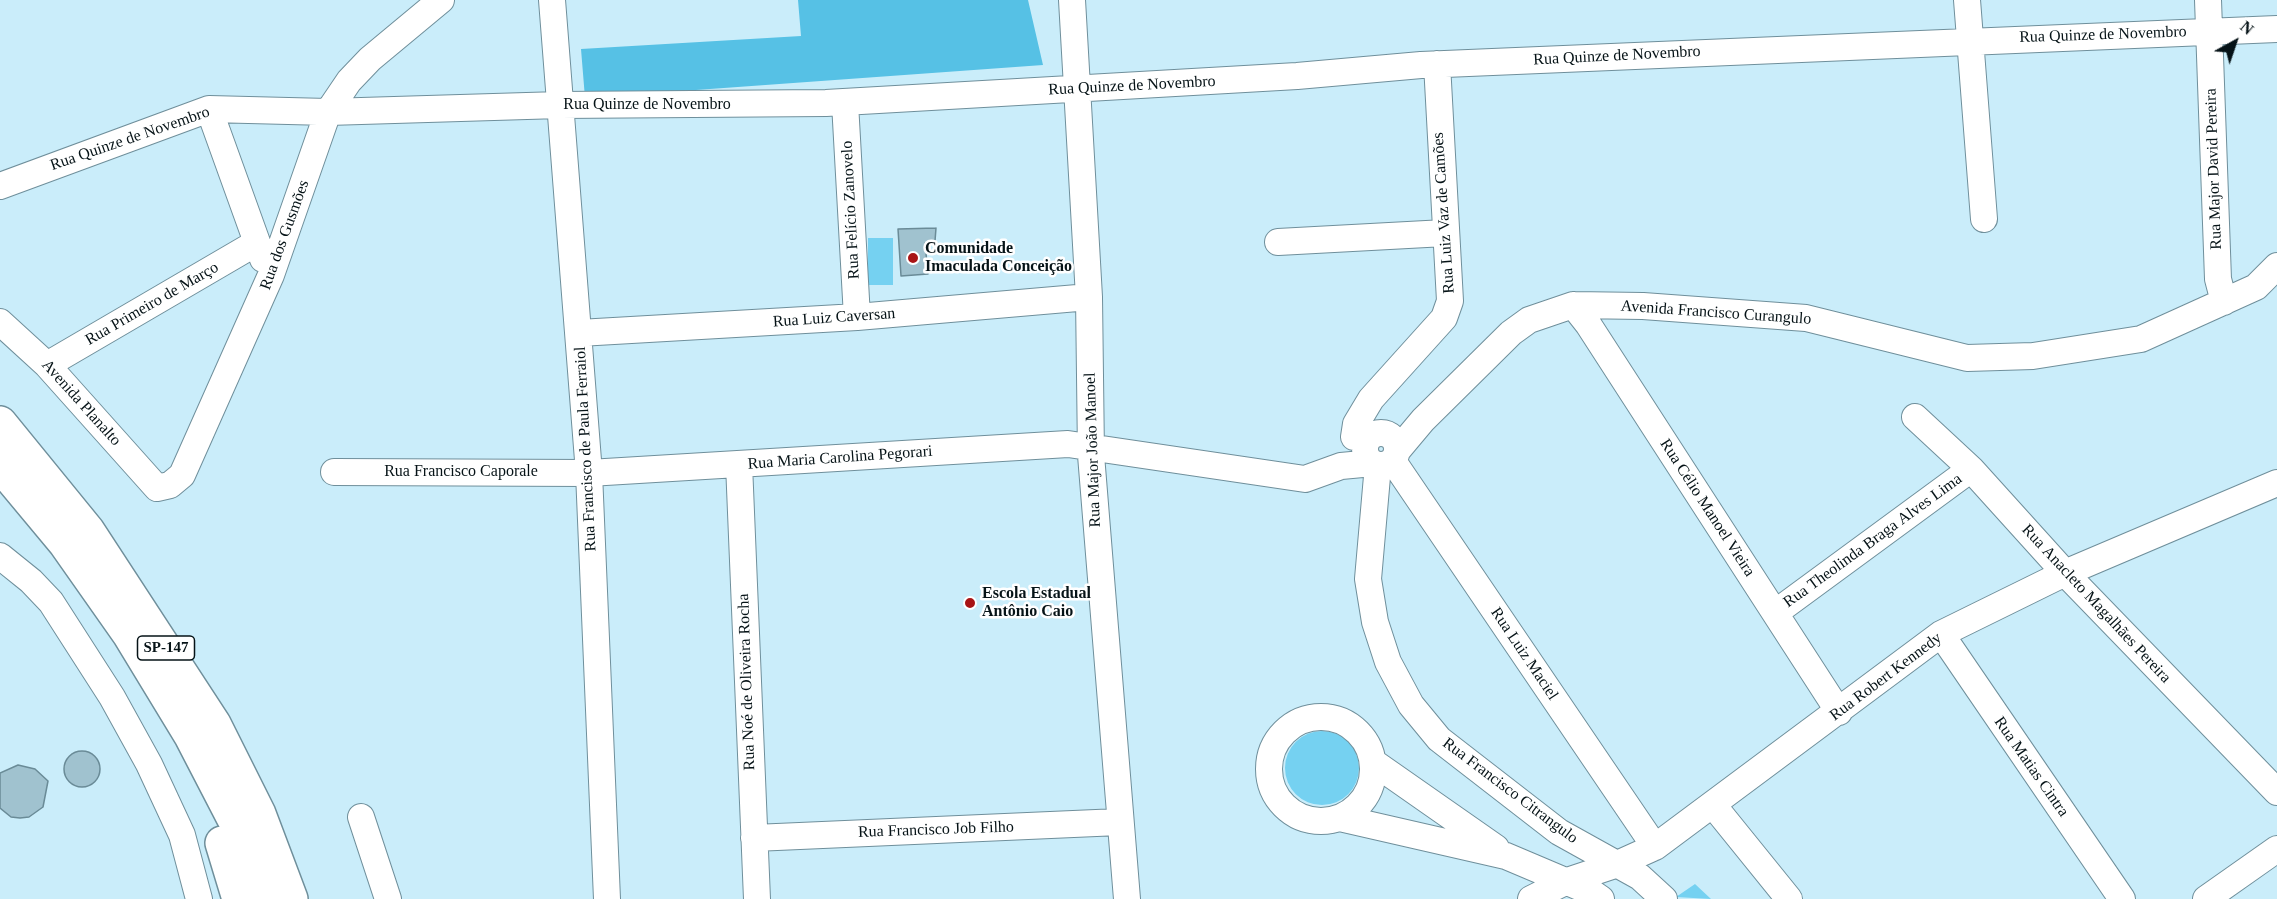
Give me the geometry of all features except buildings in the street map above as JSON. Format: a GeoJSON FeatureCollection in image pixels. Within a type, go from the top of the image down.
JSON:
{"type":"FeatureCollection","features":[{"type":"Feature","properties":{"kind":"highway","name":"SP-147"},"geometry":{"type":"LineString","coordinates":[[3,425],[88,531],[214,724],[259,814],[291,899]]}},
{"type":"Feature","properties":{"kind":"highway","name":"SP-147"},"geometry":{"type":"LineString","coordinates":[[0,465],[65,543],[129,634],[196,745],[235,821],[265,899]]}},
{"type":"Feature","properties":{"kind":"highway"},"geometry":{"type":"LineString","coordinates":[[129,634],[178,734],[216,824],[239,899]]}},
{"type":"Feature","properties":{"kind":"street","name":"Rua dos Gusmões"},"geometry":{"type":"LineString","coordinates":[[157,488],[170,485],[182,475],[271,276],[327,112],[349,81],[370,59],[441,0]]}},
{"type":"Feature","properties":{"kind":"street","name":"Rua Francisco de Paula Ferraiol"},"geometry":{"type":"LineString","coordinates":[[552,0],[589,472],[607,899]]}},
{"type":"Feature","properties":{"kind":"street","name":"Rua Major João Manoel"},"geometry":{"type":"LineString","coordinates":[[1072,0],[1089,297],[1091,445],[1119,822],[1127,899]]}},
{"type":"Feature","properties":{"kind":"street"},"geometry":{"type":"LineString","coordinates":[[1967,0],[1984,219]]}},
{"type":"Feature","properties":{"kind":"street","name":"Rua Major David Pereira"},"geometry":{"type":"LineString","coordinates":[[2208,0],[2218,279],[2224,302]]}},
{"type":"Feature","properties":{"kind":"street","name":"Rua Quinze de Novembro"},"geometry":{"type":"LineString","coordinates":[[0,186],[209,109],[327,112],[560,105],[845,103],[1437,64],[2277,29]]}},
{"type":"Feature","properties":{"kind":"street","name":"Rua Luiz Vaz de Camões"},"geometry":{"type":"LineString","coordinates":[[1379,447],[1371,399],[1444,318],[1450,301],[1437,64]]}},
{"type":"Feature","properties":{"kind":"street","name":"Rua Felício Zanovelo"},"geometry":{"type":"LineString","coordinates":[[845,103],[857,317]]}},
{"type":"Feature","properties":{"kind":"street"},"geometry":{"type":"LineString","coordinates":[[209,109],[256,243],[271,276]]}},
{"type":"Feature","properties":{"kind":"street"},"geometry":{"type":"LineString","coordinates":[[1278,242],[1445,233]]}},
{"type":"Feature","properties":{"kind":"street","name":"Rua Primeiro de Março"},"geometry":{"type":"LineString","coordinates":[[47,364],[256,243]]}},
{"type":"Feature","properties":{"kind":"street","name":"Avenida Francisco Curangulo"},"geometry":{"type":"LineString","coordinates":[[1341,466],[1346,449],[1379,447],[1423,420],[1511,333],[1529,320],[1573,305],[1643,306],[1806,318],[1967,358],[2033,356],[2141,339],[2256,287],[2277,266]]}},
{"type":"Feature","properties":{"kind":"street","name":"Rua Luiz Caversan"},"geometry":{"type":"LineString","coordinates":[[579,333],[857,317],[1089,297]]}},
{"type":"Feature","properties":{"kind":"street","name":"Rua Célio Manoel Vieira"},"geometry":{"type":"LineString","coordinates":[[1573,305],[1588,324],[1839,712]]}},
{"type":"Feature","properties":{"kind":"street","name":"Avenida Planalto"},"geometry":{"type":"LineString","coordinates":[[0,322],[47,364],[157,488]]}},
{"type":"Feature","properties":{"kind":"street","name":"Rua Anacleto Magalhães Pereira"},"geometry":{"type":"LineString","coordinates":[[1915,417],[1971,469],[2065,573],[2277,792]]}},
{"type":"Feature","properties":{"kind":"street","name":"Rua Maria Carolina Pegorari"},"geometry":{"type":"LineString","coordinates":[[589,472],[1068,444],[1091,445],[1305,479],[1341,466]]}},
{"type":"Feature","properties":{"kind":"street","name":"Rua Luiz Maciel"},"geometry":{"type":"LineString","coordinates":[[1379,447],[1655,847]]}},
{"type":"Feature","properties":{"kind":"street","name":"Rua Francisco Citrangulo"},"geometry":{"type":"LineString","coordinates":[[1379,447],[1368,579],[1375,622],[1388,662],[1411,705],[1449,746],[1559,832],[1640,877],[1664,899]]}},
{"type":"Feature","properties":{"kind":"street","name":"Rua Noé de Oliveira Rocha"},"geometry":{"type":"LineString","coordinates":[[739,464],[757,899]]}},
{"type":"Feature","properties":{"kind":"street","name":"Rua Theolinda Braga Alves Lima"},"geometry":{"type":"LineString","coordinates":[[1775,613],[1971,469]]}},
{"type":"Feature","properties":{"kind":"street","name":"Rua Francisco Caporale"},"geometry":{"type":"LineString","coordinates":[[334,472],[589,472]]}},
{"type":"Feature","properties":{"kind":"street","name":"Rua Robert Kennedy"},"geometry":{"type":"LineString","coordinates":[[1531,899],[1567,881],[1615,865],[1655,847],[1935,639],[2065,573],[2277,483]]}},
{"type":"Feature","properties":{"kind":"street"},"geometry":{"type":"LineString","coordinates":[[0,556],[31,581],[51,602],[112,697],[149,764],[182,835],[199,899]]}},
{"type":"Feature","properties":{"kind":"street","name":"Rua Matias Cintra"},"geometry":{"type":"LineString","coordinates":[[1935,639],[2103,899]]}},
{"type":"Feature","properties":{"kind":"street","name":"Rua Matias Cintra"},"geometry":{"type":"LineString","coordinates":[[1935,639],[2122,899]]}},
{"type":"Feature","properties":{"kind":"street"},"geometry":{"type":"LineString","coordinates":[[1310,717],[1327,717],[1343,722],[1357,731],[1368,746],[1373,762],[1372,780],[1366,796],[1355,809],[1340,818],[1323,821],[1305,819],[1290,811],[1278,798],[1270,783],[1269,766],[1272,749],[1281,735],[1294,724],[1310,717]]}},
{"type":"Feature","properties":{"kind":"street"},"geometry":{"type":"LineString","coordinates":[[1373,762],[1506,855]]}},
{"type":"Feature","properties":{"kind":"street"},"geometry":{"type":"LineString","coordinates":[[1713,805],[1789,899]]}},
{"type":"Feature","properties":{"kind":"street"},"geometry":{"type":"LineString","coordinates":[[362,816],[388,899]]}},
{"type":"Feature","properties":{"kind":"street"},"geometry":{"type":"LineString","coordinates":[[1340,818],[1506,855],[1567,881],[1601,899]]}},
{"type":"Feature","properties":{"kind":"street","name":"Rua Francisco Job Filho"},"geometry":{"type":"LineString","coordinates":[[754,838],[1119,822]]}},
{"type":"Feature","properties":{"kind":"street"},"geometry":{"type":"LineString","coordinates":[[2206,899],[2277,849]]}},
{"type":"Feature","properties":{"kind":"street"},"geometry":{"type":"LineString","coordinates":[[2236,899],[2277,870]]}},
{"type":"Feature","properties":{"kind":"shaded area"},"geometry":{"type":"Polygon","coordinates":[[[798,0],[1028,0],[1043,65],[585,98],[581,49],[801,36],[798,0]]]}},
{"type":"Feature","properties":{"kind":"shaded area"},"geometry":{"type":"Polygon","coordinates":[[[868,238],[893,238],[893,285],[868,285],[868,238]]]}},
{"type":"Feature","properties":{"kind":"shaded area"},"geometry":{"type":"Polygon","coordinates":[[[1315,731],[1329,731],[1343,737],[1353,747],[1359,761],[1357,782],[1343,799],[1329,805],[1315,805],[1301,799],[1291,789],[1285,775],[1285,761],[1291,747],[1301,737],[1315,731]]]}},
{"type":"Feature","properties":{"kind":"shaded area"},"geometry":{"type":"Polygon","coordinates":[[[1695,884],[1711,899],[1676,897],[1695,884]]]}},
{"type":"Feature","properties":{"kind":"place","name":"Comunidade Imaculada Conceição"},"geometry":{"type":"Point","coordinates":[913,258]}},
{"type":"Feature","properties":{"kind":"place","name":"Escola Estadual Antônio Caio"},"geometry":{"type":"Point","coordinates":[970,603]}}]}
